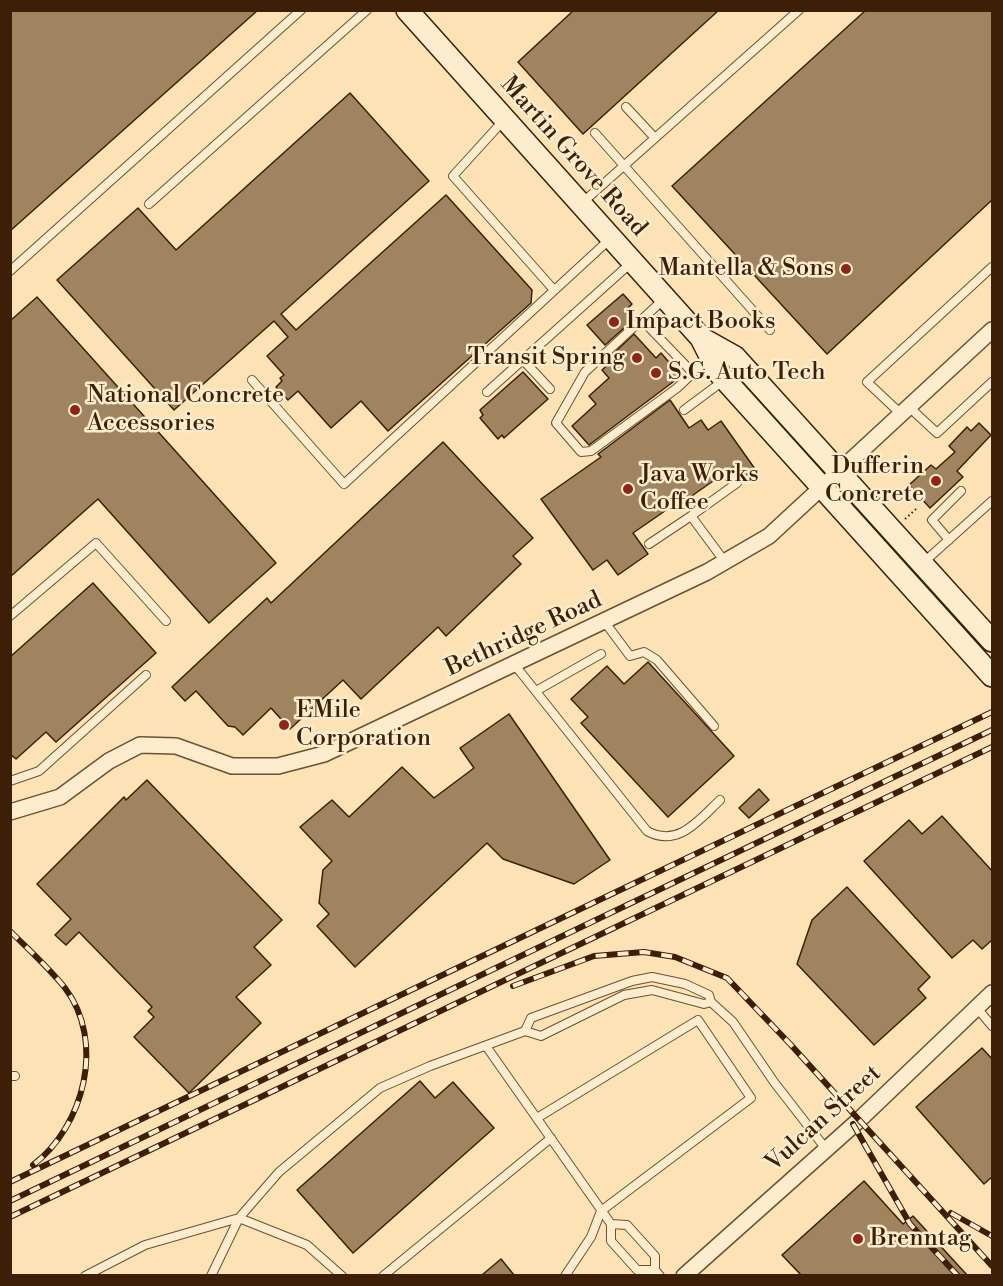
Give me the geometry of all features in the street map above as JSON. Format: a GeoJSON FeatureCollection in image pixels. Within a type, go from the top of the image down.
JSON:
{"type":"FeatureCollection","features":[{"type":"Feature","properties":{"kind":"main road","name":"Martin Grove Road"},"geometry":{"type":"LineString","coordinates":[[408,10],[665,298],[706,347],[725,380],[993,676]]}},
{"type":"Feature","properties":{"kind":"main road","name":"Martin Grove Road"},"geometry":{"type":"LineString","coordinates":[[706,347],[735,357],[993,641]]}},
{"type":"Feature","properties":{"kind":"street","name":"Bethridge Road"},"geometry":{"type":"LineString","coordinates":[[10,812],[60,797],[109,761],[140,745],[176,746],[232,766],[278,766],[324,754],[725,562],[769,536],[904,409],[992,331]]}},
{"type":"Feature","properties":{"kind":"street","name":"Vulcan Street"},"geometry":{"type":"LineString","coordinates":[[684,1275],[826,1149],[993,993]]}},
{"type":"Feature","properties":{"kind":"lane"},"geometry":{"type":"LineString","coordinates":[[10,271],[301,10]]}},
{"type":"Feature","properties":{"kind":"lane"},"geometry":{"type":"LineString","coordinates":[[149,204],[367,10]]}},
{"type":"Feature","properties":{"kind":"lane"},"geometry":{"type":"LineString","coordinates":[[581,204],[799,10]]}},
{"type":"Feature","properties":{"kind":"lane"},"geometry":{"type":"LineString","coordinates":[[626,107],[655,138]]}},
{"type":"Feature","properties":{"kind":"lane"},"geometry":{"type":"LineString","coordinates":[[504,119],[453,176],[555,290]]}},
{"type":"Feature","properties":{"kind":"lane"},"geometry":{"type":"LineString","coordinates":[[595,133],[770,330]]}},
{"type":"Feature","properties":{"kind":"lane"},"geometry":{"type":"LineString","coordinates":[[252,380],[344,484],[611,238]]}},
{"type":"Feature","properties":{"kind":"lane"},"geometry":{"type":"LineString","coordinates":[[487,392],[633,261]]}},
{"type":"Feature","properties":{"kind":"lane"},"geometry":{"type":"LineString","coordinates":[[993,267],[867,382],[937,434],[993,382]]}},
{"type":"Feature","properties":{"kind":"lane"},"geometry":{"type":"LineString","coordinates":[[665,298],[585,372],[556,423],[580,452],[591,451],[677,388],[693,373],[706,347]]}},
{"type":"Feature","properties":{"kind":"lane"},"geometry":{"type":"LineString","coordinates":[[642,320],[693,373]]}},
{"type":"Feature","properties":{"kind":"lane"},"geometry":{"type":"LineString","coordinates":[[523,360],[550,389]]}},
{"type":"Feature","properties":{"kind":"lane"},"geometry":{"type":"LineString","coordinates":[[684,410],[725,380]]}},
{"type":"Feature","properties":{"kind":"lane"},"geometry":{"type":"LineString","coordinates":[[649,544],[737,483]]}},
{"type":"Feature","properties":{"kind":"lane"},"geometry":{"type":"LineString","coordinates":[[949,540],[932,520],[961,491]]}},
{"type":"Feature","properties":{"kind":"lane"},"geometry":{"type":"LineString","coordinates":[[922,563],[993,501]]}},
{"type":"Feature","properties":{"kind":"lane"},"geometry":{"type":"LineString","coordinates":[[691,516],[725,562]]}},
{"type":"Feature","properties":{"kind":"lane"},"geometry":{"type":"LineString","coordinates":[[10,616],[96,543],[166,621]]}},
{"type":"Feature","properties":{"kind":"lane"},"geometry":{"type":"LineString","coordinates":[[604,621],[630,656],[644,652],[657,660],[714,726]]}},
{"type":"Feature","properties":{"kind":"lane"},"geometry":{"type":"LineString","coordinates":[[536,691],[602,654]]}},
{"type":"Feature","properties":{"kind":"lane"},"geometry":{"type":"LineString","coordinates":[[514,664],[647,831],[658,836],[673,837],[688,830],[720,801]]}},
{"type":"Feature","properties":{"kind":"lane"},"geometry":{"type":"LineString","coordinates":[[10,781],[39,771],[146,675]]}},
{"type":"Feature","properties":{"kind":"lane"},"geometry":{"type":"LineString","coordinates":[[525,1031],[531,1018],[632,981],[652,976],[685,984],[709,995],[711,1002],[733,1022],[774,1082],[826,1149]]}},
{"type":"Feature","properties":{"kind":"lane"},"geometry":{"type":"LineString","coordinates":[[211,1275],[239,1218],[279,1172],[380,1088],[430,1066],[525,1031],[541,1036],[624,995],[652,990],[704,1004],[711,1002]]}},
{"type":"Feature","properties":{"kind":"lane"},"geometry":{"type":"LineString","coordinates":[[977,1008],[993,1026]]}},
{"type":"Feature","properties":{"kind":"lane"},"geometry":{"type":"LineString","coordinates":[[537,1119],[698,1020],[751,1098],[601,1211],[591,1237],[565,1275]]}},
{"type":"Feature","properties":{"kind":"lane"},"geometry":{"type":"LineString","coordinates":[[486,1046],[611,1224],[611,1241],[637,1270],[657,1273],[655,1256],[627,1225],[611,1224]]}},
{"type":"Feature","properties":{"kind":"lane"},"geometry":{"type":"LineString","coordinates":[[383,1275],[551,1138]]}},
{"type":"Feature","properties":{"kind":"lane"},"geometry":{"type":"LineString","coordinates":[[85,1275],[145,1245],[239,1218],[307,1245],[342,1275]]}},
{"type":"Feature","properties":{"kind":"path"},"geometry":{"type":"LineString","coordinates":[[902,521],[916,509]]}},
{"type":"Feature","properties":{"kind":"building"},"geometry":{"type":"Polygon","coordinates":[[[10,10],[258,10],[10,231],[10,10]]]}},
{"type":"Feature","properties":{"kind":"building"},"geometry":{"type":"Polygon","coordinates":[[[574,10],[719,10],[583,134],[518,62],[574,10]]]}},
{"type":"Feature","properties":{"kind":"building"},"geometry":{"type":"Polygon","coordinates":[[[866,10],[993,10],[993,199],[827,354],[672,186],[866,10]]]}},
{"type":"Feature","properties":{"kind":"building"},"geometry":{"type":"Polygon","coordinates":[[[350,93],[429,181],[281,314],[296,330],[446,195],[532,290],[531,303],[388,431],[361,401],[331,428],[298,391],[288,400],[276,387],[284,375],[267,356],[288,337],[274,321],[174,410],[57,280],[138,208],[176,250],[350,93]]]}},
{"type":"Feature","properties":{"kind":"building"},"geometry":{"type":"Polygon","coordinates":[[[623,294],[632,304],[625,311],[633,320],[605,345],[587,325],[623,294]]]}},
{"type":"Feature","properties":{"kind":"building","name":"National Concrete Accessories"},"geometry":{"type":"Polygon","coordinates":[[[37,297],[276,563],[209,623],[98,499],[10,577],[10,321],[37,297]]]}},
{"type":"Feature","properties":{"kind":"building"},"geometry":{"type":"Polygon","coordinates":[[[634,334],[656,358],[661,353],[681,376],[589,445],[572,426],[596,404],[589,396],[609,378],[602,370],[616,357],[613,354],[634,334]]]}},
{"type":"Feature","properties":{"kind":"building"},"geometry":{"type":"Polygon","coordinates":[[[523,372],[548,399],[504,438],[502,435],[498,439],[480,418],[483,415],[480,410],[523,372]]]}},
{"type":"Feature","properties":{"kind":"building","name":"Java Works Coffee"},"geometry":{"type":"Polygon","coordinates":[[[670,400],[689,428],[701,420],[708,430],[721,421],[755,469],[741,479],[733,467],[686,500],[688,502],[678,509],[675,504],[633,533],[648,554],[618,575],[607,560],[593,570],[541,499],[601,457],[598,454],[670,400]]]}},
{"type":"Feature","properties":{"kind":"building"},"geometry":{"type":"Polygon","coordinates":[[[979,423],[991,435],[957,471],[963,477],[930,508],[909,485],[931,465],[936,469],[955,452],[949,446],[967,427],[971,431],[979,423]]]}},
{"type":"Feature","properties":{"kind":"building"},"geometry":{"type":"Polygon","coordinates":[[[443,442],[533,538],[513,556],[521,564],[446,636],[438,627],[361,699],[343,680],[290,729],[271,708],[243,735],[235,727],[228,726],[196,691],[185,701],[172,687],[267,598],[271,603],[443,442]]]}},
{"type":"Feature","properties":{"kind":"building"},"geometry":{"type":"Polygon","coordinates":[[[93,583],[156,653],[56,742],[46,732],[16,759],[10,754],[10,657],[93,583]]]}},
{"type":"Feature","properties":{"kind":"building"},"geometry":{"type":"Polygon","coordinates":[[[648,662],[734,756],[668,817],[581,723],[588,717],[571,699],[607,666],[624,684],[648,662]]]}},
{"type":"Feature","properties":{"kind":"building"},"geometry":{"type":"Polygon","coordinates":[[[509,714],[610,860],[574,884],[503,859],[487,843],[355,967],[317,926],[329,914],[319,903],[323,870],[332,861],[300,827],[332,800],[349,817],[402,767],[434,798],[474,768],[460,748],[509,714]]]}},
{"type":"Feature","properties":{"kind":"building"},"geometry":{"type":"Polygon","coordinates":[[[147,780],[282,920],[254,947],[271,965],[236,997],[261,1023],[189,1093],[134,1037],[154,1017],[148,1011],[152,1007],[79,932],[66,945],[55,935],[71,919],[37,884],[124,797],[126,800],[147,780]]]}},
{"type":"Feature","properties":{"kind":"building"},"geometry":{"type":"Polygon","coordinates":[[[759,789],[769,800],[749,818],[739,808],[759,789]]]}},
{"type":"Feature","properties":{"kind":"building"},"geometry":{"type":"Polygon","coordinates":[[[942,816],[993,872],[993,939],[982,949],[973,940],[952,958],[864,861],[909,820],[922,834],[942,816]]]}},
{"type":"Feature","properties":{"kind":"building"},"geometry":{"type":"Polygon","coordinates":[[[847,887],[930,977],[918,989],[926,998],[874,1045],[797,964],[812,920],[847,887]]]}},
{"type":"Feature","properties":{"kind":"building"},"geometry":{"type":"Polygon","coordinates":[[[982,1048],[993,1060],[993,1176],[984,1184],[916,1107],[982,1048]]]}},
{"type":"Feature","properties":{"kind":"building"},"geometry":{"type":"Polygon","coordinates":[[[420,1081],[435,1098],[453,1082],[494,1128],[353,1253],[297,1190],[420,1081]]]}},
{"type":"Feature","properties":{"kind":"building","name":"Brenntag"},"geometry":{"type":"Polygon","coordinates":[[[864,1181],[903,1224],[913,1216],[967,1275],[801,1275],[782,1255],[864,1181]]]}},
{"type":"Feature","properties":{"kind":"building"},"geometry":{"type":"Polygon","coordinates":[[[501,1259],[514,1275],[482,1275],[501,1259]]]}},
{"type":"Feature","properties":{"kind":"railway"},"geometry":{"type":"LineString","coordinates":[[10,1182],[992,712]]}},
{"type":"Feature","properties":{"kind":"railway"},"geometry":{"type":"LineString","coordinates":[[10,1201],[992,730]]}},
{"type":"Feature","properties":{"kind":"railway"},"geometry":{"type":"LineString","coordinates":[[10,1217],[992,747]]}},
{"type":"Feature","properties":{"kind":"railway"},"geometry":{"type":"LineString","coordinates":[[10,931],[65,988],[77,1010],[84,1033],[86,1057],[84,1082],[76,1106],[65,1128],[51,1148],[33,1165]]}},
{"type":"Feature","properties":{"kind":"railway"},"geometry":{"type":"LineString","coordinates":[[513,986],[594,956],[644,952],[675,957],[727,978],[992,1266]]}},
{"type":"Feature","properties":{"kind":"railway"},"geometry":{"type":"LineString","coordinates":[[853,1124],[910,1224],[958,1276]]}},
{"type":"Feature","properties":{"kind":"railway"},"geometry":{"type":"LineString","coordinates":[[951,1213],[992,1236]]}},
{"type":"Feature","properties":{"kind":"place","name":"Mantella & Sons"},"geometry":{"type":"Point","coordinates":[846,269]}},
{"type":"Feature","properties":{"kind":"place","name":"Impact Books"},"geometry":{"type":"Point","coordinates":[614,322]}},
{"type":"Feature","properties":{"kind":"place","name":"Transit Spring"},"geometry":{"type":"Point","coordinates":[637,358]}},
{"type":"Feature","properties":{"kind":"place","name":"S.G. Auto Tech"},"geometry":{"type":"Point","coordinates":[656,373]}},
{"type":"Feature","properties":{"kind":"place","name":"National Concrete Accessories"},"geometry":{"type":"Point","coordinates":[75,410]}},
{"type":"Feature","properties":{"kind":"place","name":"Dufferin Concrete"},"geometry":{"type":"Point","coordinates":[936,481]}},
{"type":"Feature","properties":{"kind":"place","name":"Java Works Coffee"},"geometry":{"type":"Point","coordinates":[628,489]}},
{"type":"Feature","properties":{"kind":"place","name":"EMile Corporation"},"geometry":{"type":"Point","coordinates":[284,725]}},
{"type":"Feature","properties":{"kind":"place","name":"Brenntag"},"geometry":{"type":"Point","coordinates":[858,1239]}}]}
